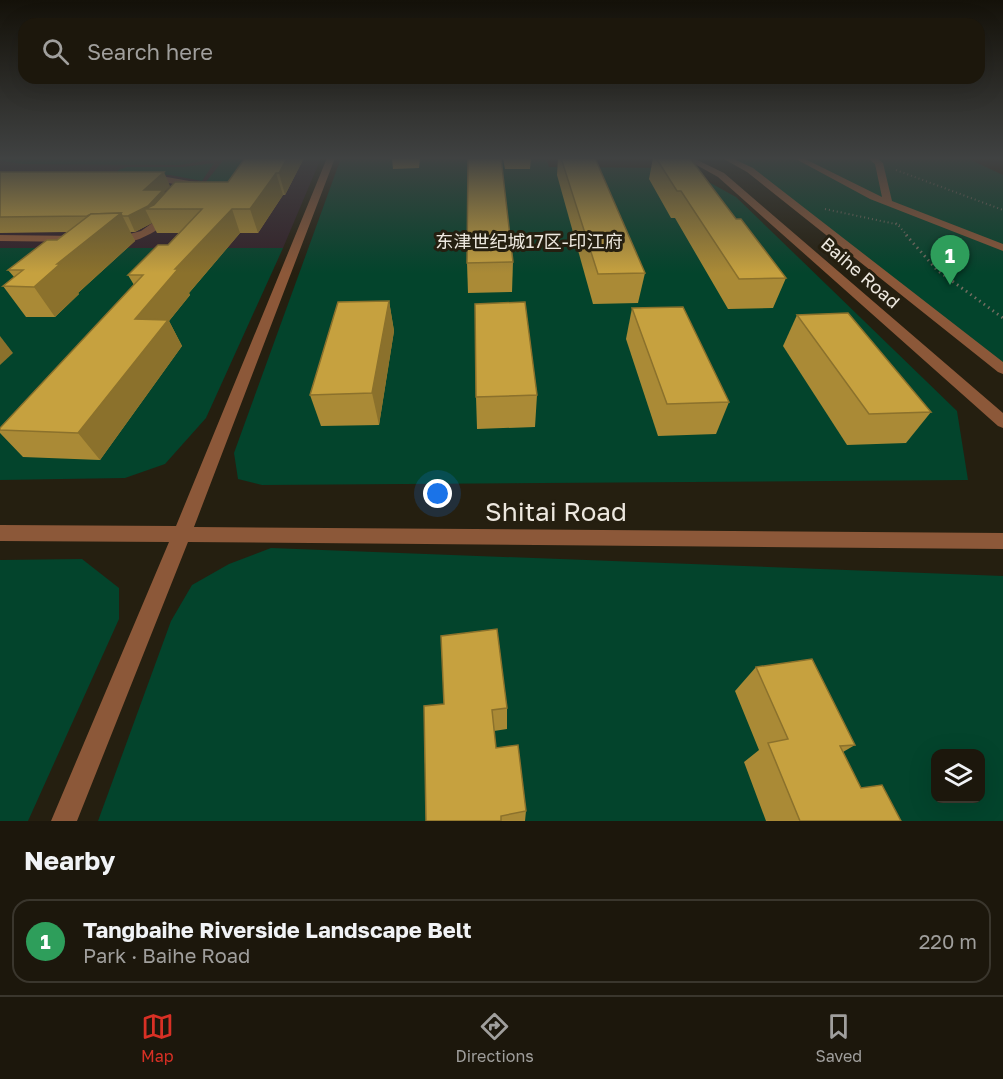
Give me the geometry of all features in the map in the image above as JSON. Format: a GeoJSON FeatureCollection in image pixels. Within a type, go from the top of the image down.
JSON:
{"type":"FeatureCollection","features":[{"type":"Feature","properties":{"kind":"street"},"geometry":{"type":"LineString","coordinates":[[64,821],[181,536],[316,196]]}},
{"type":"Feature","properties":{"kind":"street","name":"Baihe Road"},"geometry":{"type":"LineString","coordinates":[[744,196],[1003,422]]}},
{"type":"Feature","properties":{"kind":"street","name":"Baihe Road"},"geometry":{"type":"LineString","coordinates":[[783,196],[1003,369]]}},
{"type":"Feature","properties":{"kind":"street"},"geometry":{"type":"LineString","coordinates":[[875,196],[1003,248]]}},
{"type":"Feature","properties":{"kind":"street"},"geometry":{"type":"LineString","coordinates":[[886,196],[888,203]]}},
{"type":"Feature","properties":{"kind":"street"},"geometry":{"type":"LineString","coordinates":[[100,239],[138,237],[160,225],[174,209]]}},
{"type":"Feature","properties":{"kind":"street"},"geometry":{"type":"LineString","coordinates":[[0,238],[89,239]]}},
{"type":"Feature","properties":{"kind":"street","name":"Shitai Road"},"geometry":{"type":"LineString","coordinates":[[0,533],[1003,541]]}},
{"type":"Feature","properties":{"kind":"path"},"geometry":{"type":"LineString","coordinates":[[968,196],[1003,210]]}},
{"type":"Feature","properties":{"kind":"path"},"geometry":{"type":"LineString","coordinates":[[790,202],[906,227]]}},
{"type":"Feature","properties":{"kind":"path"},"geometry":{"type":"LineString","coordinates":[[888,203],[895,223],[937,270],[1003,318]]}},
{"type":"Feature","properties":{"kind":"shaded area"},"geometry":{"type":"Polygon","coordinates":[[[0,196],[305,196],[283,248],[0,248],[0,196]]]}},
{"type":"Feature","properties":{"kind":"green space"},"geometry":{"type":"Polygon","coordinates":[[[327,196],[735,196],[957,411],[968,480],[262,485],[238,479],[234,453],[327,196]]]}},
{"type":"Feature","properties":{"kind":"green space"},"geometry":{"type":"Polygon","coordinates":[[[783,196],[1003,196],[1003,369],[783,196]]]}},
{"type":"Feature","properties":{"kind":"green space"},"geometry":{"type":"Polygon","coordinates":[[[0,248],[283,248],[206,418],[165,464],[125,478],[0,480],[0,248]]]}},
{"type":"Feature","properties":{"kind":"green space"},"geometry":{"type":"Polygon","coordinates":[[[271,548],[1003,576],[1003,821],[98,821],[171,621],[192,585],[229,564],[271,548]]]}},
{"type":"Feature","properties":{"kind":"green space"},"geometry":{"type":"Polygon","coordinates":[[[82,559],[119,588],[119,619],[28,821],[0,821],[0,560],[82,559]]]}},
{"type":"Feature","properties":{"kind":"building"},"geometry":{"type":"Polygon","coordinates":[[[0,196],[157,196],[148,206],[128,216],[122,216],[121,213],[87,216],[0,217],[0,196]]]}},
{"type":"Feature","properties":{"kind":"building"},"geometry":{"type":"Polygon","coordinates":[[[162,196],[259,196],[250,209],[232,209],[175,269],[178,269],[135,319],[168,320],[78,433],[0,430],[143,275],[128,275],[158,245],[168,245],[202,209],[145,209],[154,205],[162,196]]]}},
{"type":"Feature","properties":{"kind":"building"},"geometry":{"type":"Polygon","coordinates":[[[468,196],[505,196],[513,262],[467,263],[468,196]]]}},
{"type":"Feature","properties":{"kind":"building"},"geometry":{"type":"Polygon","coordinates":[[[573,196],[612,196],[645,273],[598,274],[573,196]]]}},
{"type":"Feature","properties":{"kind":"building"},"geometry":{"type":"Polygon","coordinates":[[[685,196],[719,196],[736,219],[741,219],[786,278],[739,279],[685,196]]]}},
{"type":"Feature","properties":{"kind":"building"},"geometry":{"type":"Polygon","coordinates":[[[121,213],[57,264],[60,264],[34,287],[3,286],[23,270],[8,270],[47,240],[57,240],[91,214],[121,213]]]}},
{"type":"Feature","properties":{"kind":"building"},"geometry":{"type":"Polygon","coordinates":[[[389,301],[372,393],[310,395],[338,302],[389,301]]]}},
{"type":"Feature","properties":{"kind":"building"},"geometry":{"type":"Polygon","coordinates":[[[525,302],[537,395],[476,397],[475,304],[525,302]]]}},
{"type":"Feature","properties":{"kind":"building"},"geometry":{"type":"Polygon","coordinates":[[[683,307],[729,402],[667,404],[632,308],[683,307]]]}},
{"type":"Feature","properties":{"kind":"building"},"geometry":{"type":"Polygon","coordinates":[[[848,313],[931,412],[869,414],[797,315],[848,313]]]}},
{"type":"Feature","properties":{"kind":"building"},"geometry":{"type":"Polygon","coordinates":[[[497,629],[507,708],[492,710],[496,748],[518,745],[526,811],[501,816],[501,821],[426,821],[424,706],[444,704],[441,636],[497,629]]]}},
{"type":"Feature","properties":{"kind":"building"},"geometry":{"type":"Polygon","coordinates":[[[812,659],[855,745],[840,746],[861,788],[882,785],[901,821],[800,821],[768,743],[788,739],[756,667],[812,659]]]}},
{"type":"Feature","properties":{"kind":"place","name":"Tangbaihe Riverside Landscape Belt"},"geometry":{"type":"Point","coordinates":[950,285]}},
{"type":"Feature","properties":{"kind":"district","name":"东津世纪城17区-印江府"},"geometry":{"type":"Point","coordinates":[529,242]}}]}
